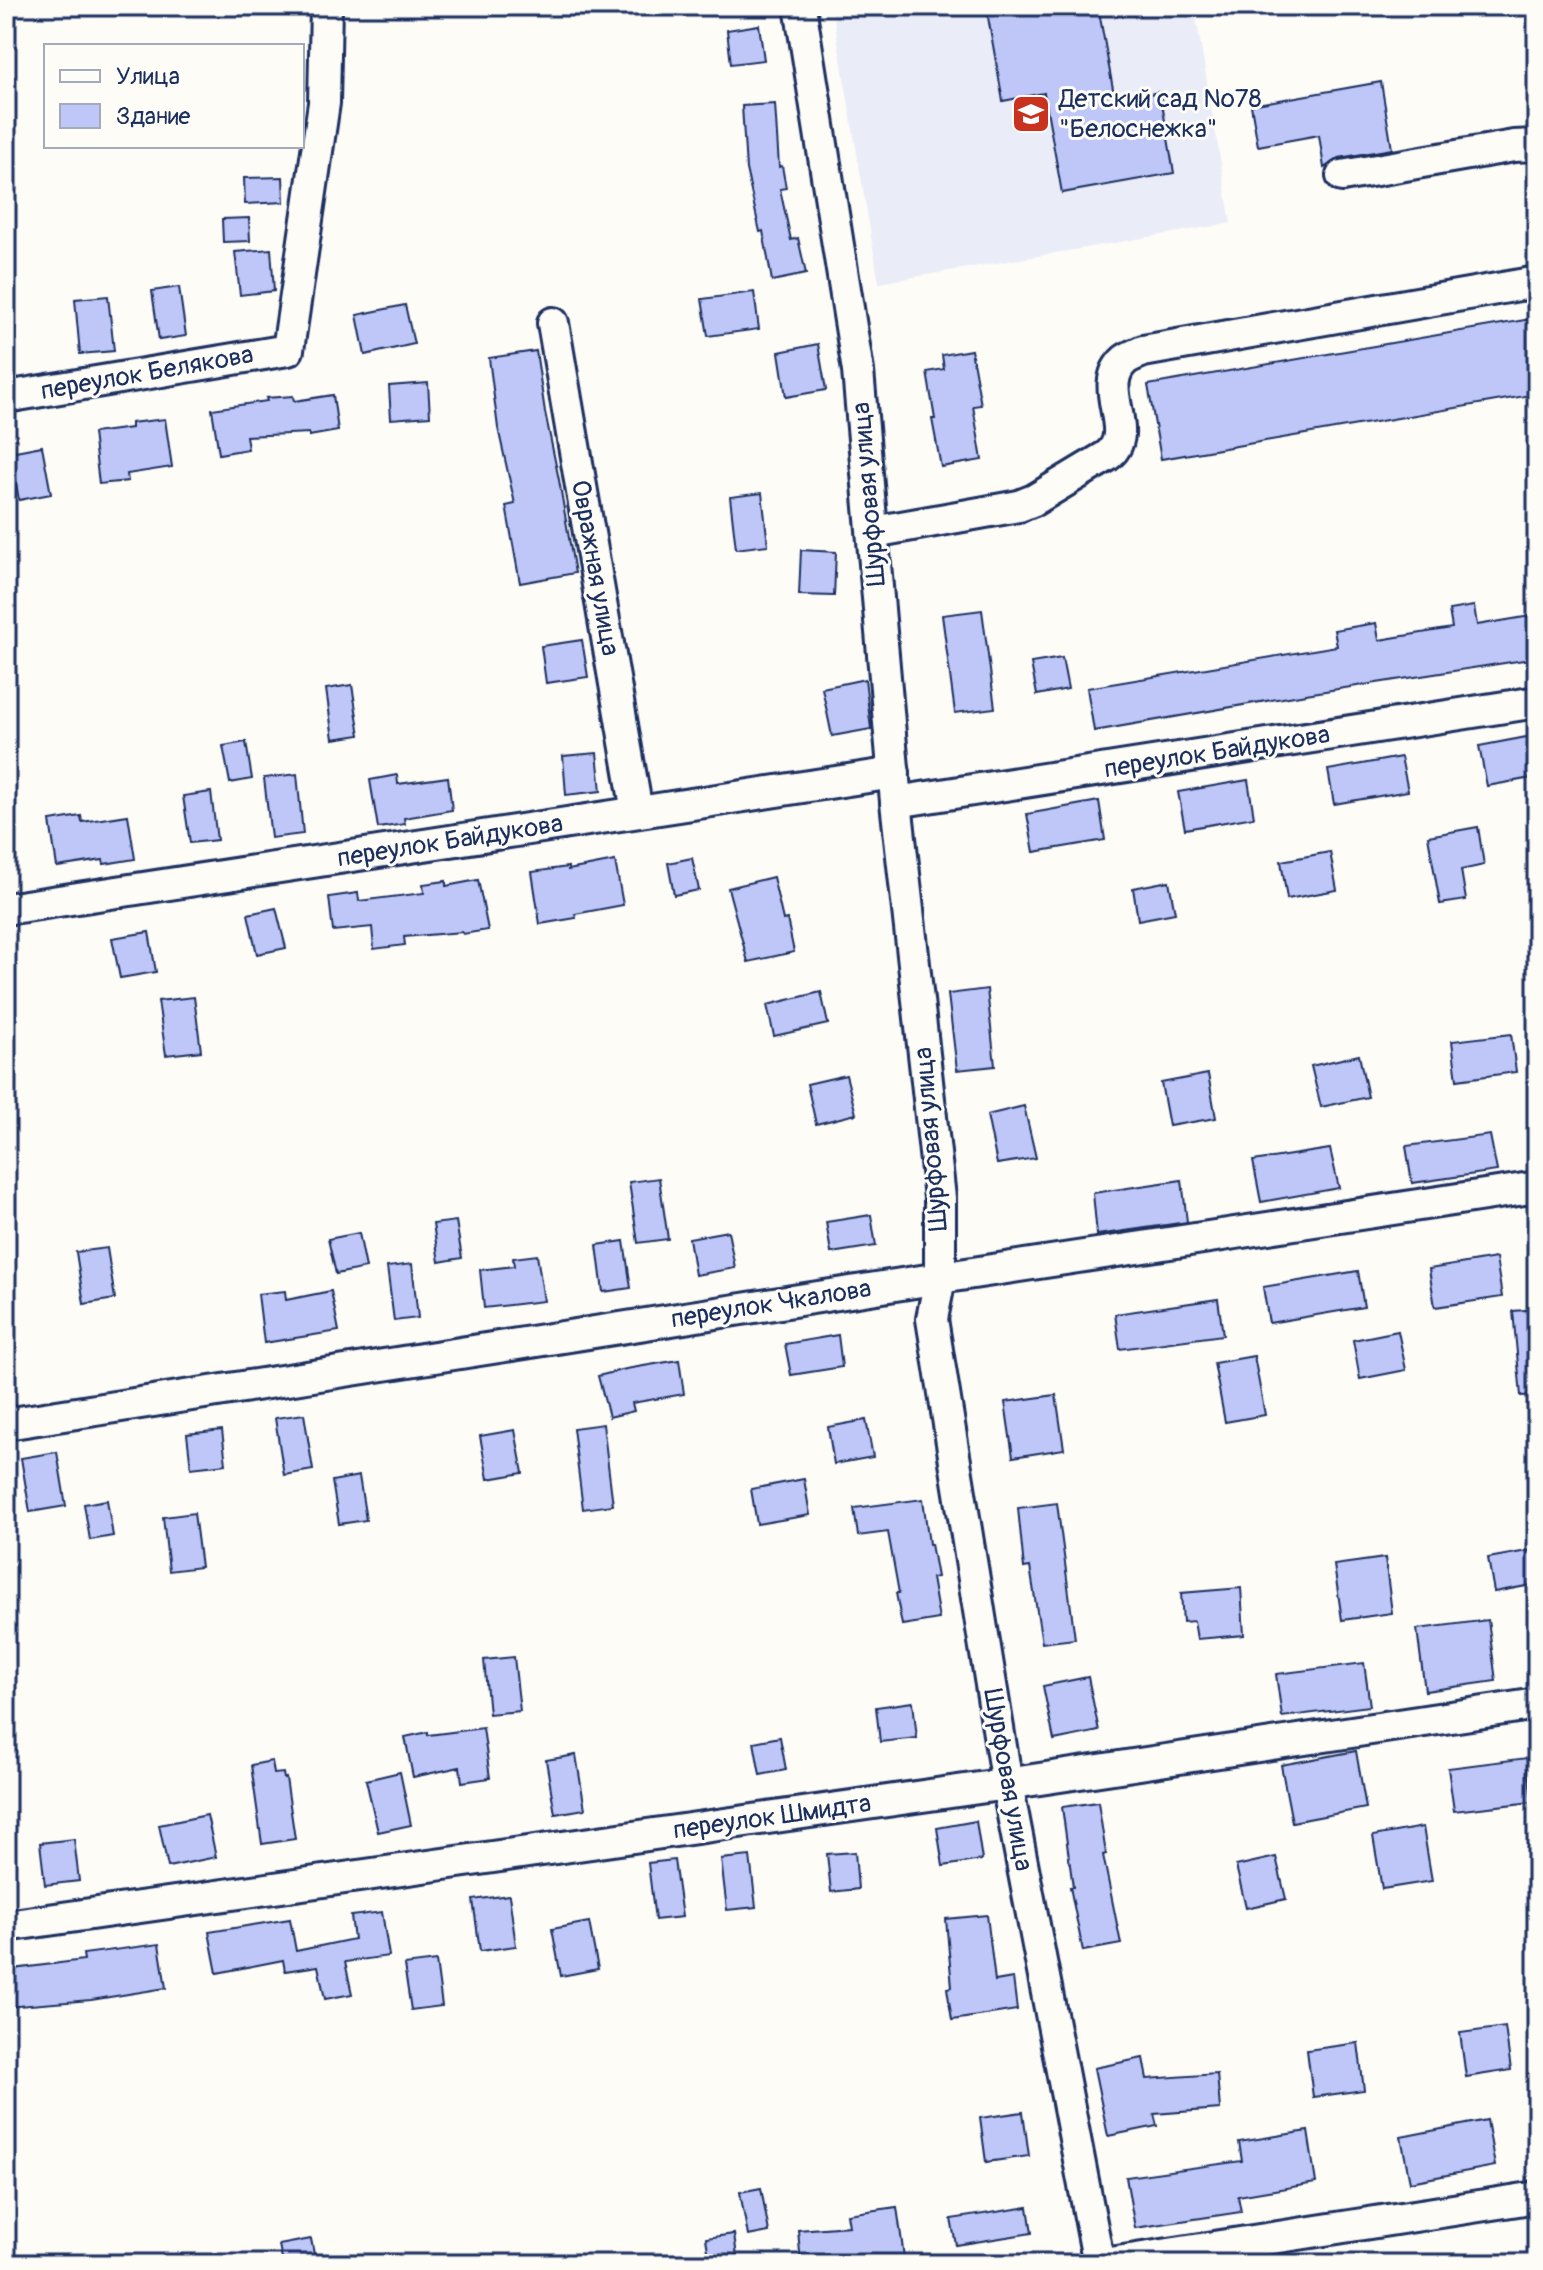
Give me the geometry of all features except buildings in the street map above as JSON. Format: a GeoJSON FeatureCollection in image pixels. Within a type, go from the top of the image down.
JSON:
{"type":"FeatureCollection","features":[{"type":"Feature","properties":{"kind":"street","name":"переулок Белякова"},"geometry":{"type":"LineString","coordinates":[[6,397],[288,350],[324,103],[326,6]]}},
{"type":"Feature","properties":{"kind":"street","name":"Шурфовая улица"},"geometry":{"type":"LineString","coordinates":[[800,6],[858,371],[895,787],[940,1198],[940,1278],[932,1319],[1007,1784],[1102,2264]]}},
{"type":"Feature","properties":{"kind":"street"},"geometry":{"type":"LineString","coordinates":[[1342,176],[1514,146],[1537,145]]}},
{"type":"Feature","properties":{"kind":"street"},"geometry":{"type":"LineString","coordinates":[[873,532],[1019,506],[1107,456],[1119,442],[1112,386],[1116,372],[1125,360],[1143,351],[1537,282]]}},
{"type":"Feature","properties":{"kind":"street","name":"Овражная улица"},"geometry":{"type":"LineString","coordinates":[[553,323],[637,812]]}},
{"type":"Feature","properties":{"kind":"street","name":"переулок Байдукова"},"geometry":{"type":"LineString","coordinates":[[6,909],[637,812],[895,787],[1537,702]]}},
{"type":"Feature","properties":{"kind":"street","name":"переулок Чкалова"},"geometry":{"type":"LineString","coordinates":[[6,1424],[1537,1187]]}},
{"type":"Feature","properties":{"kind":"street","name":"переулок Шмидта"},"geometry":{"type":"LineString","coordinates":[[6,1926],[1007,1784],[1537,1704]]}},
{"type":"Feature","properties":{"kind":"street"},"geometry":{"type":"LineString","coordinates":[[1102,2264],[1537,2197]]}},
{"type":"Feature","properties":{"kind":"shaded area","name":"Детский сад №78 \"Белоснежка\""},"geometry":{"type":"Polygon","coordinates":[[[832,6],[1194,6],[1231,223],[879,283],[832,6]]]}},
{"type":"Feature","properties":{"kind":"place","name":"Детский сад №78 \"Белоснежка\""},"geometry":{"type":"Point","coordinates":[1031,114]}}]}
